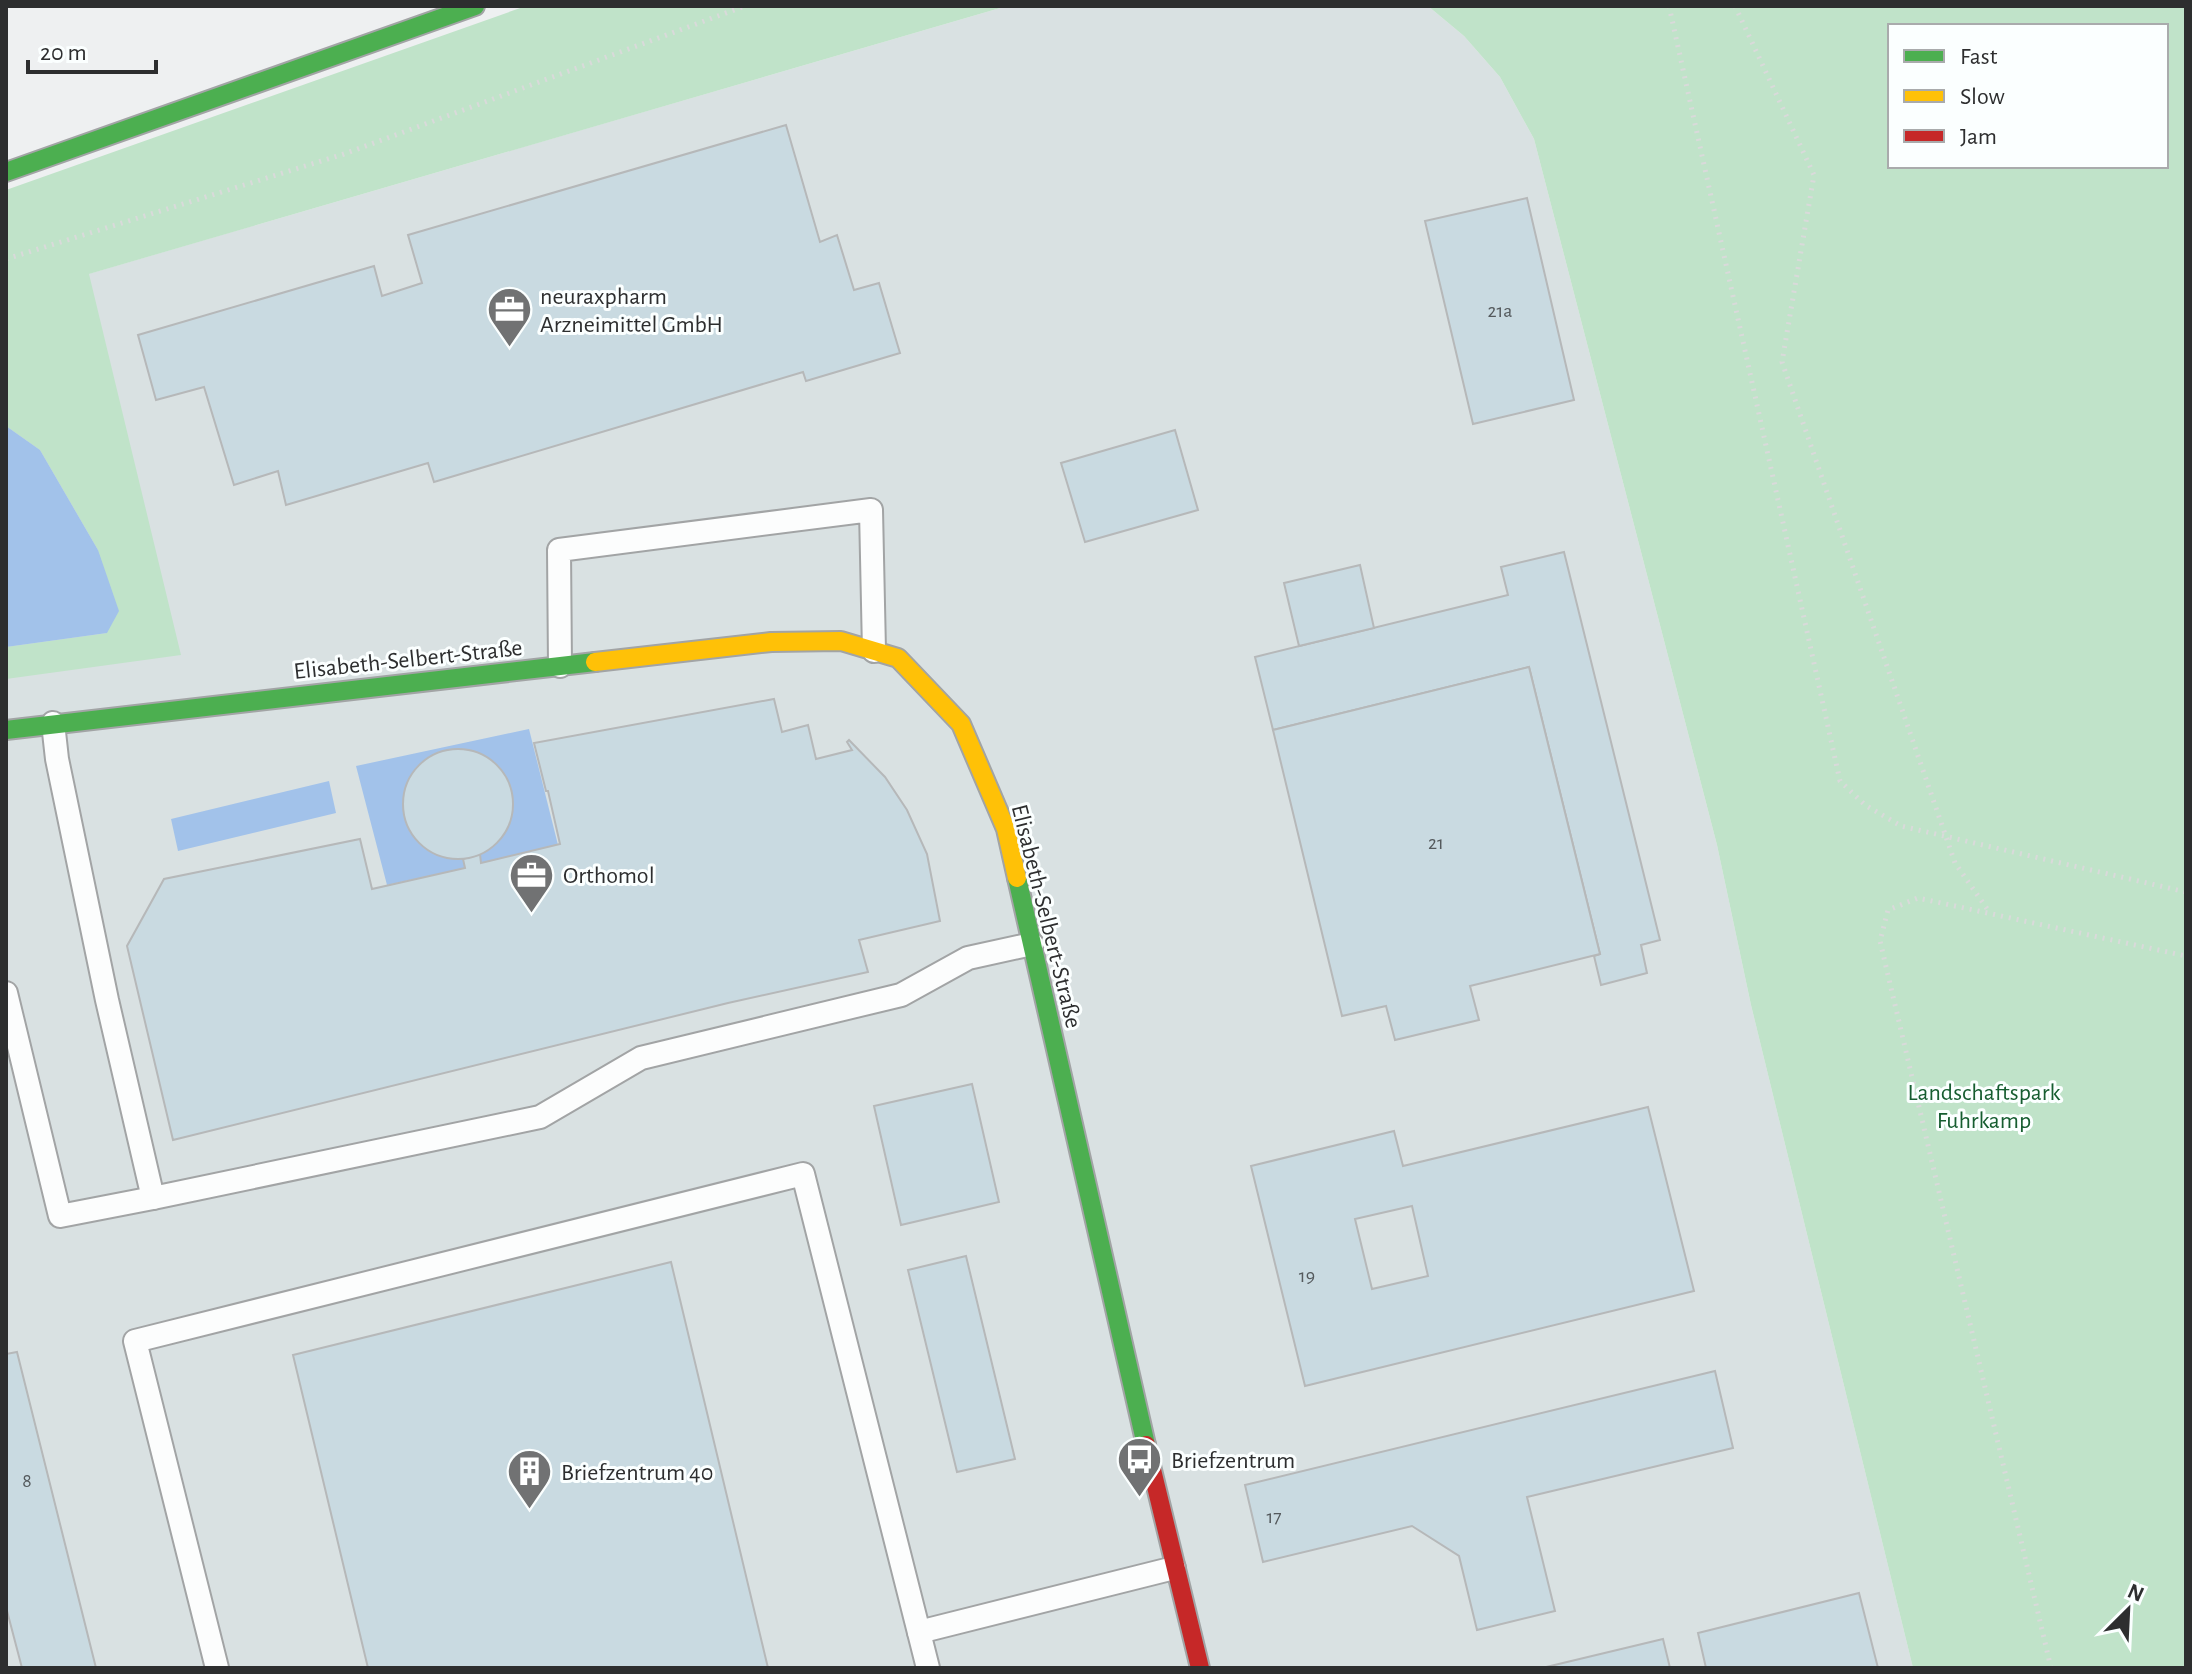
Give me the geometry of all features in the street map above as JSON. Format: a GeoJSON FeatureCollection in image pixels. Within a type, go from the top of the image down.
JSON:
{"type":"FeatureCollection","features":[{"type":"Feature","properties":{"kind":"street"},"geometry":{"type":"LineString","coordinates":[[6,172],[475,6]]}},
{"type":"Feature","properties":{"kind":"street","name":"Elisabeth-Selbert-Straße"},"geometry":{"type":"LineString","coordinates":[[6,730],[771,642],[841,641],[898,658],[961,724],[1006,829],[1174,1568],[1200,1668]]}},
{"type":"Feature","properties":{"kind":"lane"},"geometry":{"type":"LineString","coordinates":[[560,666],[559,550],[871,510],[874,651]]}},
{"type":"Feature","properties":{"kind":"lane"},"geometry":{"type":"LineString","coordinates":[[53,723],[57,759],[101,970],[153,1198]]}},
{"type":"Feature","properties":{"kind":"lane"},"geometry":{"type":"LineString","coordinates":[[6,993],[60,1216],[540,1117],[641,1058],[901,995],[968,958],[1032,944]]}},
{"type":"Feature","properties":{"kind":"lane"},"geometry":{"type":"LineString","coordinates":[[217,1668],[135,1341],[803,1174],[928,1668]]}},
{"type":"Feature","properties":{"kind":"lane"},"geometry":{"type":"LineString","coordinates":[[919,1632],[1174,1568]]}},
{"type":"Feature","properties":{"kind":"path"},"geometry":{"type":"LineString","coordinates":[[6,259],[344,154],[745,6]]}},
{"type":"Feature","properties":{"kind":"path"},"geometry":{"type":"LineString","coordinates":[[1669,6],[1840,781],[1865,805],[1901,826],[2186,892]]}},
{"type":"Feature","properties":{"kind":"path"},"geometry":{"type":"LineString","coordinates":[[1735,6],[1814,175],[1782,362],[1955,863],[1990,913]]}},
{"type":"Feature","properties":{"kind":"path"},"geometry":{"type":"LineString","coordinates":[[2051,1668],[1880,941],[1888,910],[1918,898],[2186,956]]}},
{"type":"Feature","properties":{"kind":"shaded area"},"geometry":{"type":"Polygon","coordinates":[[[1007,6],[1428,6],[1464,36],[1500,77],[1534,139],[1717,845],[1751,1005],[1913,1668],[6,1668],[6,298],[1007,6]]]}},
{"type":"Feature","properties":{"kind":"green space"},"geometry":{"type":"Polygon","coordinates":[[[526,6],[1007,6],[89,274],[181,655],[6,679],[6,647],[107,633],[98,550],[40,450],[6,426],[6,190],[526,6]]]}},
{"type":"Feature","properties":{"kind":"green space","name":"Landschaftspark Fuhrkamp"},"geometry":{"type":"Polygon","coordinates":[[[1428,6],[2186,6],[2186,1668],[1913,1668],[1751,1005],[1717,845],[1534,139],[1500,77],[1464,36],[1428,6]]]}},
{"type":"Feature","properties":{"kind":"water"},"geometry":{"type":"Polygon","coordinates":[[[6,426],[40,450],[98,550],[119,611],[107,633],[6,647],[6,426]]]}},
{"type":"Feature","properties":{"kind":"water"},"geometry":{"type":"Polygon","coordinates":[[[529,729],[558,845],[481,863],[480,854],[495,845],[509,825],[513,801],[508,783],[496,765],[480,755],[462,750],[444,752],[414,770],[406,787],[404,808],[410,829],[423,846],[441,856],[463,859],[465,868],[387,885],[356,766],[529,729]]]}},
{"type":"Feature","properties":{"kind":"water"},"geometry":{"type":"Polygon","coordinates":[[[329,781],[336,813],[178,851],[171,819],[329,781]]]}},
{"type":"Feature","properties":{"kind":"building"},"geometry":{"type":"Polygon","coordinates":[[[786,125],[820,242],[837,235],[854,290],[879,283],[900,353],[806,381],[803,372],[434,482],[428,463],[286,505],[278,471],[234,485],[204,387],[156,400],[138,335],[374,266],[382,296],[422,283],[408,235],[786,125]]]}},
{"type":"Feature","properties":{"kind":"building"},"geometry":{"type":"Polygon","coordinates":[[[1527,198],[1574,400],[1473,424],[1425,221],[1527,198]]]}},
{"type":"Feature","properties":{"kind":"building"},"geometry":{"type":"Polygon","coordinates":[[[1175,430],[1198,510],[1085,542],[1061,463],[1175,430]]]}},
{"type":"Feature","properties":{"kind":"building"},"geometry":{"type":"Polygon","coordinates":[[[1564,552],[1660,940],[1641,945],[1647,973],[1601,985],[1594,956],[1600,954],[1529,667],[1273,730],[1255,657],[1508,595],[1501,567],[1564,552]]]}},
{"type":"Feature","properties":{"kind":"building"},"geometry":{"type":"Polygon","coordinates":[[[1360,565],[1374,628],[1299,646],[1284,583],[1360,565]]]}},
{"type":"Feature","properties":{"kind":"building"},"geometry":{"type":"Polygon","coordinates":[[[1529,667],[1600,954],[1470,986],[1479,1020],[1395,1040],[1386,1006],[1342,1016],[1273,730],[1529,667]]]}},
{"type":"Feature","properties":{"kind":"building"},"geometry":{"type":"Polygon","coordinates":[[[774,699],[782,732],[808,725],[816,759],[852,750],[847,742],[849,740],[885,777],[907,810],[927,854],[940,921],[859,940],[868,972],[728,1003],[173,1140],[127,946],[164,879],[360,839],[372,889],[465,868],[463,859],[480,854],[481,863],[560,844],[534,743],[774,699]]]}},
{"type":"Feature","properties":{"kind":"building"},"geometry":{"type":"Polygon","coordinates":[[[458,749],[479,753],[497,765],[509,783],[513,804],[509,825],[497,843],[479,855],[458,859],[437,855],[419,843],[407,825],[403,804],[407,783],[419,765],[437,753],[458,749]]]}},
{"type":"Feature","properties":{"kind":"building"},"geometry":{"type":"Polygon","coordinates":[[[972,1084],[999,1202],[901,1225],[874,1106],[972,1084]]]}},
{"type":"Feature","properties":{"kind":"building"},"geometry":{"type":"Polygon","coordinates":[[[1648,1107],[1694,1291],[1305,1386],[1251,1166],[1394,1131],[1403,1166],[1648,1107]],[[1412,1206],[1355,1219],[1372,1289],[1428,1276],[1412,1206]]]}},
{"type":"Feature","properties":{"kind":"building"},"geometry":{"type":"Polygon","coordinates":[[[966,1256],[1015,1459],[957,1472],[908,1270],[966,1256]]]}},
{"type":"Feature","properties":{"kind":"building","name":"Briefzentrum 40"},"geometry":{"type":"Polygon","coordinates":[[[671,1262],[768,1668],[368,1668],[293,1355],[671,1262]]]}},
{"type":"Feature","properties":{"kind":"building"},"geometry":{"type":"Polygon","coordinates":[[[17,1352],[96,1668],[22,1668],[6,1607],[6,1354],[17,1352]]]}},
{"type":"Feature","properties":{"kind":"building"},"geometry":{"type":"Polygon","coordinates":[[[1715,1371],[1733,1448],[1527,1497],[1555,1611],[1477,1630],[1459,1556],[1412,1526],[1263,1562],[1245,1485],[1715,1371]]]}},
{"type":"Feature","properties":{"kind":"building"},"geometry":{"type":"Polygon","coordinates":[[[1859,1593],[1878,1668],[1706,1668],[1698,1633],[1859,1593]]]}},
{"type":"Feature","properties":{"kind":"building"},"geometry":{"type":"Polygon","coordinates":[[[1663,1639],[1670,1668],[1542,1668],[1663,1639]]]}},
{"type":"Feature","properties":{"kind":"traffic: fast"},"geometry":{"type":"LineString","coordinates":[[6,172],[475,6]]}},
{"type":"Feature","properties":{"kind":"traffic: fast"},"geometry":{"type":"LineString","coordinates":[[6,730],[595,662]]}},
{"type":"Feature","properties":{"kind":"traffic: fast"},"geometry":{"type":"LineString","coordinates":[[1017,878],[1146,1445]]}},
{"type":"Feature","properties":{"kind":"traffic: slow"},"geometry":{"type":"LineString","coordinates":[[595,662],[771,642],[841,641],[898,658],[961,724],[1006,829],[1017,878]]}},
{"type":"Feature","properties":{"kind":"traffic: jam"},"geometry":{"type":"LineString","coordinates":[[1146,1445],[1200,1668]]}},
{"type":"Feature","properties":{"kind":"place","name":"neuraxpharm Arzneimittel GmbH"},"geometry":{"type":"Point","coordinates":[509,349]}},
{"type":"Feature","properties":{"kind":"place","name":"Orthomol"},"geometry":{"type":"Point","coordinates":[532,914]}},
{"type":"Feature","properties":{"kind":"place","name":"Briefzentrum"},"geometry":{"type":"Point","coordinates":[1140,1499]}},
{"type":"Feature","properties":{"kind":"place","name":"Briefzentrum 40"},"geometry":{"type":"Point","coordinates":[530,1511]}}]}
